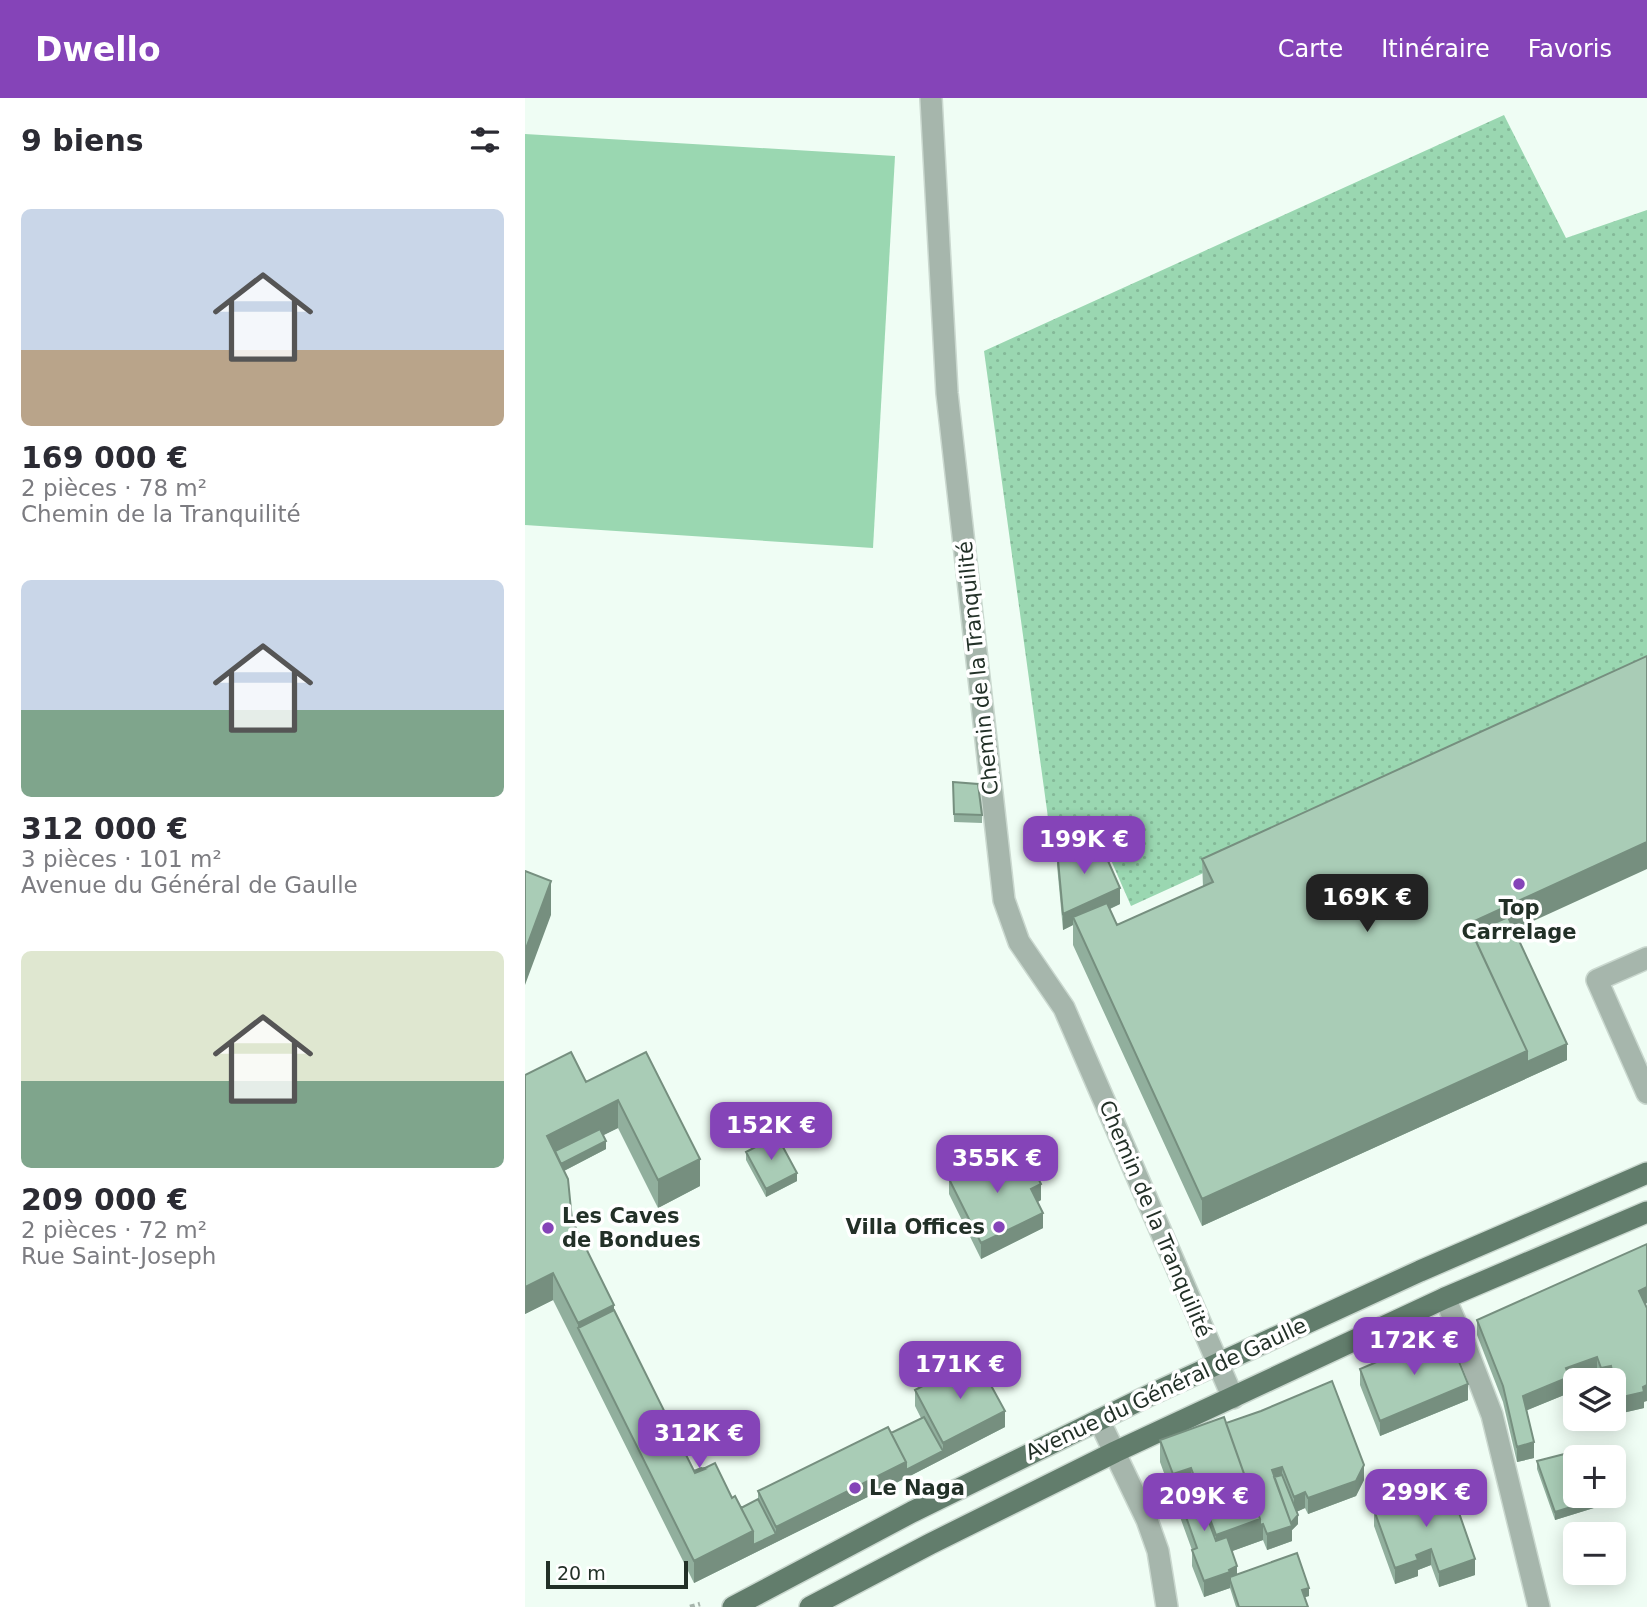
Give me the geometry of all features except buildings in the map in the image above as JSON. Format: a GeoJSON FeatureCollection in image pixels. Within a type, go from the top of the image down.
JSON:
{"type":"FeatureCollection","features":[{"type":"Feature","properties":{"kind":"main road","name":"Avenue du Général de Gaulle"},"geometry":{"type":"LineString","coordinates":[[733,1607],[912,1512],[1099,1420],[1433,1266],[1647,1173]]}},
{"type":"Feature","properties":{"kind":"main road","name":"Avenue du Général de Gaulle"},"geometry":{"type":"LineString","coordinates":[[810,1607],[1115,1452],[1445,1298],[1647,1212]]}},
{"type":"Feature","properties":{"kind":"street","name":"Chemin de la Tranquilité"},"geometry":{"type":"LineString","coordinates":[[931,98],[947,393],[1004,900],[1019,942],[1064,1008],[1233,1398]]}},
{"type":"Feature","properties":{"kind":"street"},"geometry":{"type":"LineString","coordinates":[[1647,958],[1597,981],[1647,1093]]}},
{"type":"Feature","properties":{"kind":"street"},"geometry":{"type":"LineString","coordinates":[[1445,1298],[1492,1415],[1539,1607]]}},
{"type":"Feature","properties":{"kind":"street"},"geometry":{"type":"LineString","coordinates":[[1099,1420],[1134,1489],[1151,1530],[1158,1551],[1167,1607]]}},
{"type":"Feature","properties":{"kind":"green space"},"geometry":{"type":"Polygon","coordinates":[[[1504,115],[1566,238],[1647,210],[1647,671],[1131,906],[1107,851],[1053,854],[984,351],[1504,115]]]}},
{"type":"Feature","properties":{"kind":"green space"},"geometry":{"type":"Polygon","coordinates":[[[525,134],[895,156],[873,548],[525,525],[525,134]]]}},
{"type":"Feature","properties":{"kind":"place","name":"Top Carrelage"},"geometry":{"type":"Point","coordinates":[1519,884]}},
{"type":"Feature","properties":{"kind":"place","name":"Villa Offices"},"geometry":{"type":"Point","coordinates":[999,1227]}},
{"type":"Feature","properties":{"kind":"place","name":"Les Caves de Bondues"},"geometry":{"type":"Point","coordinates":[548,1228]}},
{"type":"Feature","properties":{"kind":"place","name":"Le Naga"},"geometry":{"type":"Point","coordinates":[855,1488]}}]}
